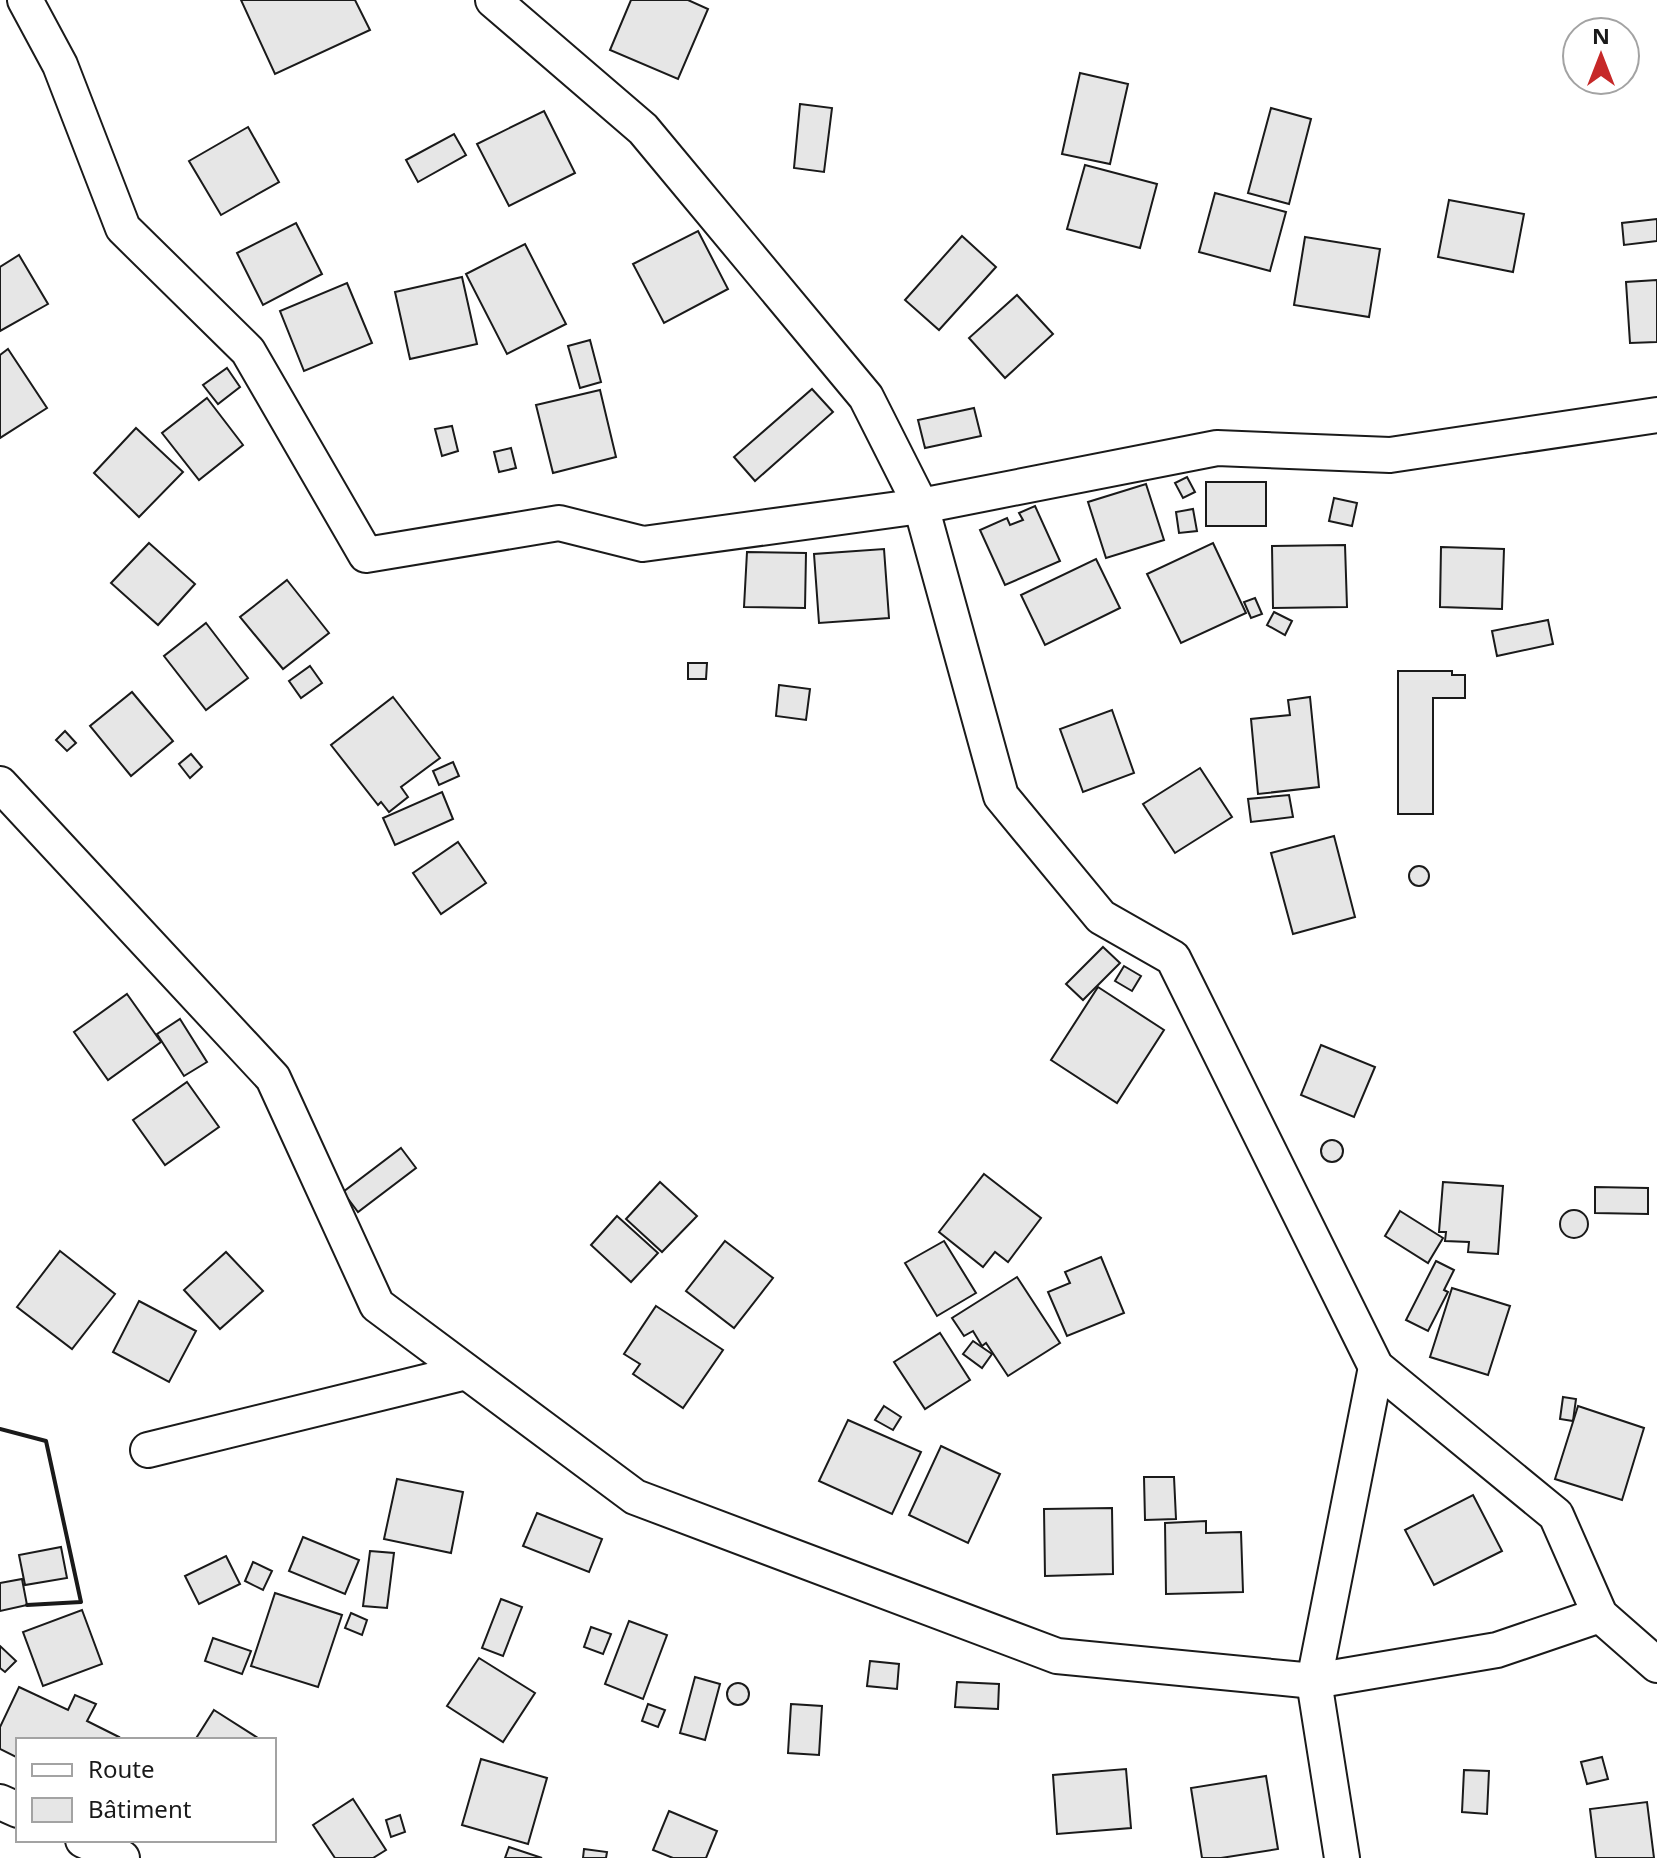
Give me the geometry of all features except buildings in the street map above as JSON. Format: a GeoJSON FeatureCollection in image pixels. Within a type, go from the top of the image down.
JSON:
{"type":"FeatureCollection","features":[{"type":"Feature","properties":{"kind":"street"},"geometry":{"type":"LineString","coordinates":[[25,0],[60,65],[123,228],[248,351],[366,555],[559,523],[643,544],[921,506],[1217,448],[1390,455],[1657,415]]}},
{"type":"Feature","properties":{"kind":"street"},"geometry":{"type":"LineString","coordinates":[[493,0],[643,129],[866,397],[921,506],[1001,796],[1101,917],[1173,958],[1376,1367],[1556,1515],[1600,1615],[1657,1665]]}},
{"type":"Feature","properties":{"kind":"street"},"geometry":{"type":"LineString","coordinates":[[0,784],[273,1078],[377,1305],[635,1497],[1057,1656],[1314,1681],[1497,1650],[1600,1615]]}},
{"type":"Feature","properties":{"kind":"street"},"geometry":{"type":"LineString","coordinates":[[1342,1858],[1314,1681],[1376,1367]]}},
{"type":"Feature","properties":{"kind":"street"},"geometry":{"type":"LineString","coordinates":[[148,1450],[466,1372]]}},
{"type":"Feature","properties":{"kind":"street"},"geometry":{"type":"LineString","coordinates":[[87,1842],[122,1858]]}},
{"type":"Feature","properties":{"kind":"wall"},"geometry":{"type":"LineString","coordinates":[[0,1429],[46,1441],[81,1602],[27,1605]]}}]}
